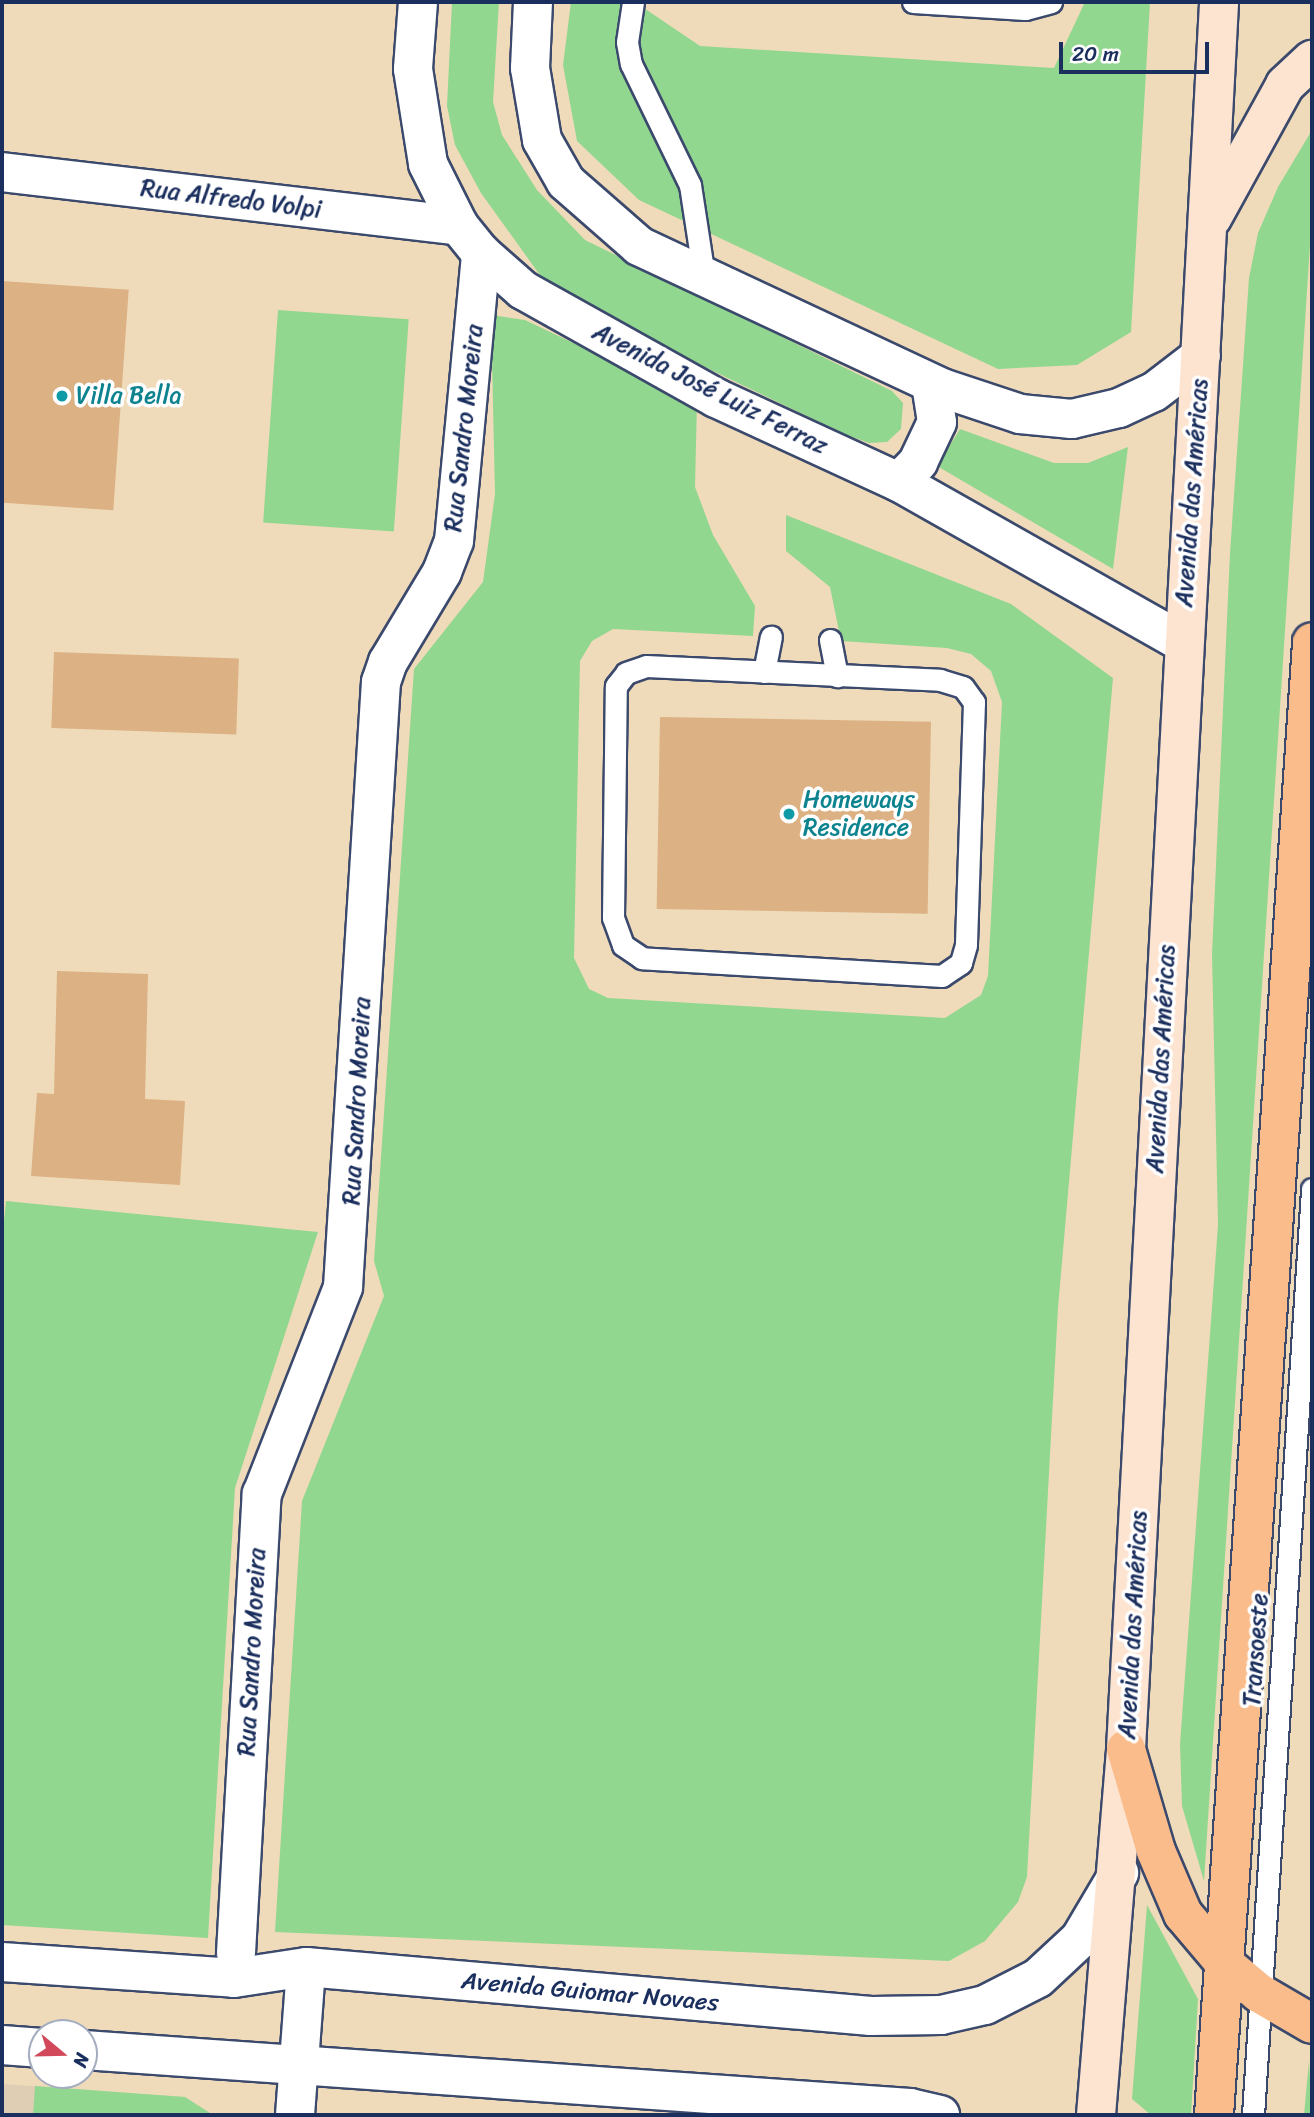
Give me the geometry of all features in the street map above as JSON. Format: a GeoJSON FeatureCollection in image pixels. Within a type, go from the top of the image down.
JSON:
{"type":"FeatureCollection","features":[{"type":"Feature","properties":{"kind":"highway"},"geometry":{"type":"LineString","coordinates":[[1214,2115],[1227,1966],[1312,642]]}},
{"type":"Feature","properties":{"kind":"highway"},"geometry":{"type":"LineString","coordinates":[[1126,1749],[1156,1851],[1183,1914],[1227,1966],[1259,1993],[1312,2024]]}},
{"type":"Feature","properties":{"kind":"main road","name":"Avenida das Américas"},"geometry":{"type":"LineString","coordinates":[[1096,2115],[1119,1873],[1182,642],[1201,356],[1219,2]]}},
{"type":"Feature","properties":{"kind":"main road"},"geometry":{"type":"LineString","coordinates":[[1206,230],[1285,85],[1312,60]]}},
{"type":"Feature","properties":{"kind":"street","name":"Avenida José Luiz Ferraz"},"geometry":{"type":"LineString","coordinates":[[418,2],[413,69],[417,117],[428,164],[470,240],[523,290],[716,398],[899,482],[1182,642]]}},
{"type":"Feature","properties":{"kind":"street"},"geometry":{"type":"LineString","coordinates":[[533,2],[533,104],[542,140],[566,183],[639,246],[931,383],[1020,415],[1072,419],[1139,400],[1201,356]]}},
{"type":"Feature","properties":{"kind":"street","name":"Rua Alfredo Volpi"},"geometry":{"type":"LineString","coordinates":[[2,172],[470,240]]}},
{"type":"Feature","properties":{"kind":"street","name":"Rua Sandro Moreira"},"geometry":{"type":"LineString","coordinates":[[236,1953],[262,1494],[344,1287],[381,682],[388,662],[442,572],[454,541],[470,240]]}},
{"type":"Feature","properties":{"kind":"street"},"geometry":{"type":"LineString","coordinates":[[899,482],[918,462],[937,422],[931,383]]}},
{"type":"Feature","properties":{"kind":"street","name":"Avenida Guiomar Novaes"},"geometry":{"type":"LineString","coordinates":[[2,1962],[234,1978],[306,1967],[871,2016],[941,2015],[985,2005],[1038,1978],[1080,1938],[1119,1873]]}},
{"type":"Feature","properties":{"kind":"street"},"geometry":{"type":"LineString","coordinates":[[295,2115],[306,1967]]}},
{"type":"Feature","properties":{"kind":"street"},"geometry":{"type":"LineString","coordinates":[[2,2045],[28,2047]]}},
{"type":"Feature","properties":{"kind":"street"},"geometry":{"type":"LineString","coordinates":[[98,2051],[911,2108],[940,2115]]}},
{"type":"Feature","properties":{"kind":"lane"},"geometry":{"type":"LineString","coordinates":[[633,2],[627,42],[631,64],[690,184],[704,276]]}},
{"type":"Feature","properties":{"kind":"lane"},"geometry":{"type":"LineString","coordinates":[[913,2],[1024,9],[1051,2]]}},
{"type":"Feature","properties":{"kind":"lane"},"geometry":{"type":"LineString","coordinates":[[764,672],[771,637]]}},
{"type":"Feature","properties":{"kind":"lane"},"geometry":{"type":"LineString","coordinates":[[830,640],[837,676]]}},
{"type":"Feature","properties":{"kind":"lane"},"geometry":{"type":"LineString","coordinates":[[646,666],[837,676],[940,680],[963,687],[974,702],[966,945],[961,963],[942,975],[642,958],[623,945],[613,918],[616,686],[626,673],[646,666]]}},
{"type":"Feature","properties":{"kind":"lane","name":"Transoeste"},"geometry":{"type":"LineString","coordinates":[[1252,2115],[1312,1189]]}},
{"type":"Feature","properties":{"kind":"shaded area"},"geometry":{"type":"Polygon","coordinates":[[[2,2084],[28,2086],[28,2089],[72,2089],[185,2097],[213,2115],[2,2115],[2,2084]]]}},
{"type":"Feature","properties":{"kind":"green space"},"geometry":{"type":"Polygon","coordinates":[[[452,2],[499,2],[493,102],[502,135],[537,190],[585,240],[892,391],[903,403],[901,429],[887,442],[869,443],[844,434],[591,312],[542,278],[481,193],[455,145],[447,106],[452,2]]]}},
{"type":"Feature","properties":{"kind":"green space"},"geometry":{"type":"Polygon","coordinates":[[[571,2],[635,2],[700,46],[1054,68],[1085,2],[1150,2],[1131,332],[1077,365],[998,369],[639,200],[577,141],[563,65],[571,2]]]}},
{"type":"Feature","properties":{"kind":"green space"},"geometry":{"type":"Polygon","coordinates":[[[1312,130],[1312,214],[1204,1881],[1182,1806],[1180,1744],[1218,1225],[1212,954],[1230,553],[1249,278],[1258,233],[1278,187],[1312,130]]]}},
{"type":"Feature","properties":{"kind":"green space"},"geometry":{"type":"Polygon","coordinates":[[[278,310],[409,319],[394,532],[263,522],[278,310]]]}},
{"type":"Feature","properties":{"kind":"green space"},"geometry":{"type":"Polygon","coordinates":[[[491,315],[525,320],[697,402],[695,487],[713,535],[755,606],[753,636],[613,629],[592,641],[580,661],[574,958],[589,989],[608,998],[945,1018],[981,995],[988,976],[1002,702],[991,671],[971,654],[947,648],[841,641],[830,587],[786,551],[786,515],[1011,604],[1113,678],[1058,1308],[1027,1877],[1018,1902],[985,1941],[949,1961],[275,1932],[302,1501],[384,1296],[374,1261],[414,669],[483,582],[495,494],[491,315]]]}},
{"type":"Feature","properties":{"kind":"green space"},"geometry":{"type":"Polygon","coordinates":[[[960,429],[1054,463],[1088,463],[1128,447],[1113,569],[937,466],[960,429]]]}},
{"type":"Feature","properties":{"kind":"green space"},"geometry":{"type":"Polygon","coordinates":[[[6,1201],[318,1232],[235,1488],[208,1938],[2,1925],[2,1241],[6,1201]]]}},
{"type":"Feature","properties":{"kind":"green space"},"geometry":{"type":"Polygon","coordinates":[[[1147,1905],[1198,1999],[1191,2115],[1151,2115],[1132,2099],[1147,1905]]]}},
{"type":"Feature","properties":{"kind":"green space"},"geometry":{"type":"Polygon","coordinates":[[[1309,2061],[1312,2115],[1304,2115],[1309,2061]]]}},
{"type":"Feature","properties":{"kind":"green space"},"geometry":{"type":"Polygon","coordinates":[[[35,2089],[76,2089],[185,2097],[213,2115],[33,2115],[35,2089]]]}},
{"type":"Feature","properties":{"kind":"building","name":"Villa Bella"},"geometry":{"type":"Polygon","coordinates":[[[2,281],[129,290],[113,510],[2,503],[2,281]]]}},
{"type":"Feature","properties":{"kind":"building"},"geometry":{"type":"Polygon","coordinates":[[[54,652],[239,658],[236,734],[51,728],[54,652]]]}},
{"type":"Feature","properties":{"kind":"building","name":"Homeways Residence"},"geometry":{"type":"Polygon","coordinates":[[[660,717],[931,722],[928,914],[657,909],[660,717]]]}},
{"type":"Feature","properties":{"kind":"building"},"geometry":{"type":"Polygon","coordinates":[[[57,971],[148,974],[145,1099],[185,1101],[180,1185],[31,1176],[37,1093],[54,1094],[57,971]]]}},
{"type":"Feature","properties":{"kind":"place","name":"Villa Bella"},"geometry":{"type":"Point","coordinates":[62,396]}},
{"type":"Feature","properties":{"kind":"place","name":"Homeways Residence"},"geometry":{"type":"Point","coordinates":[789,814]}}]}
